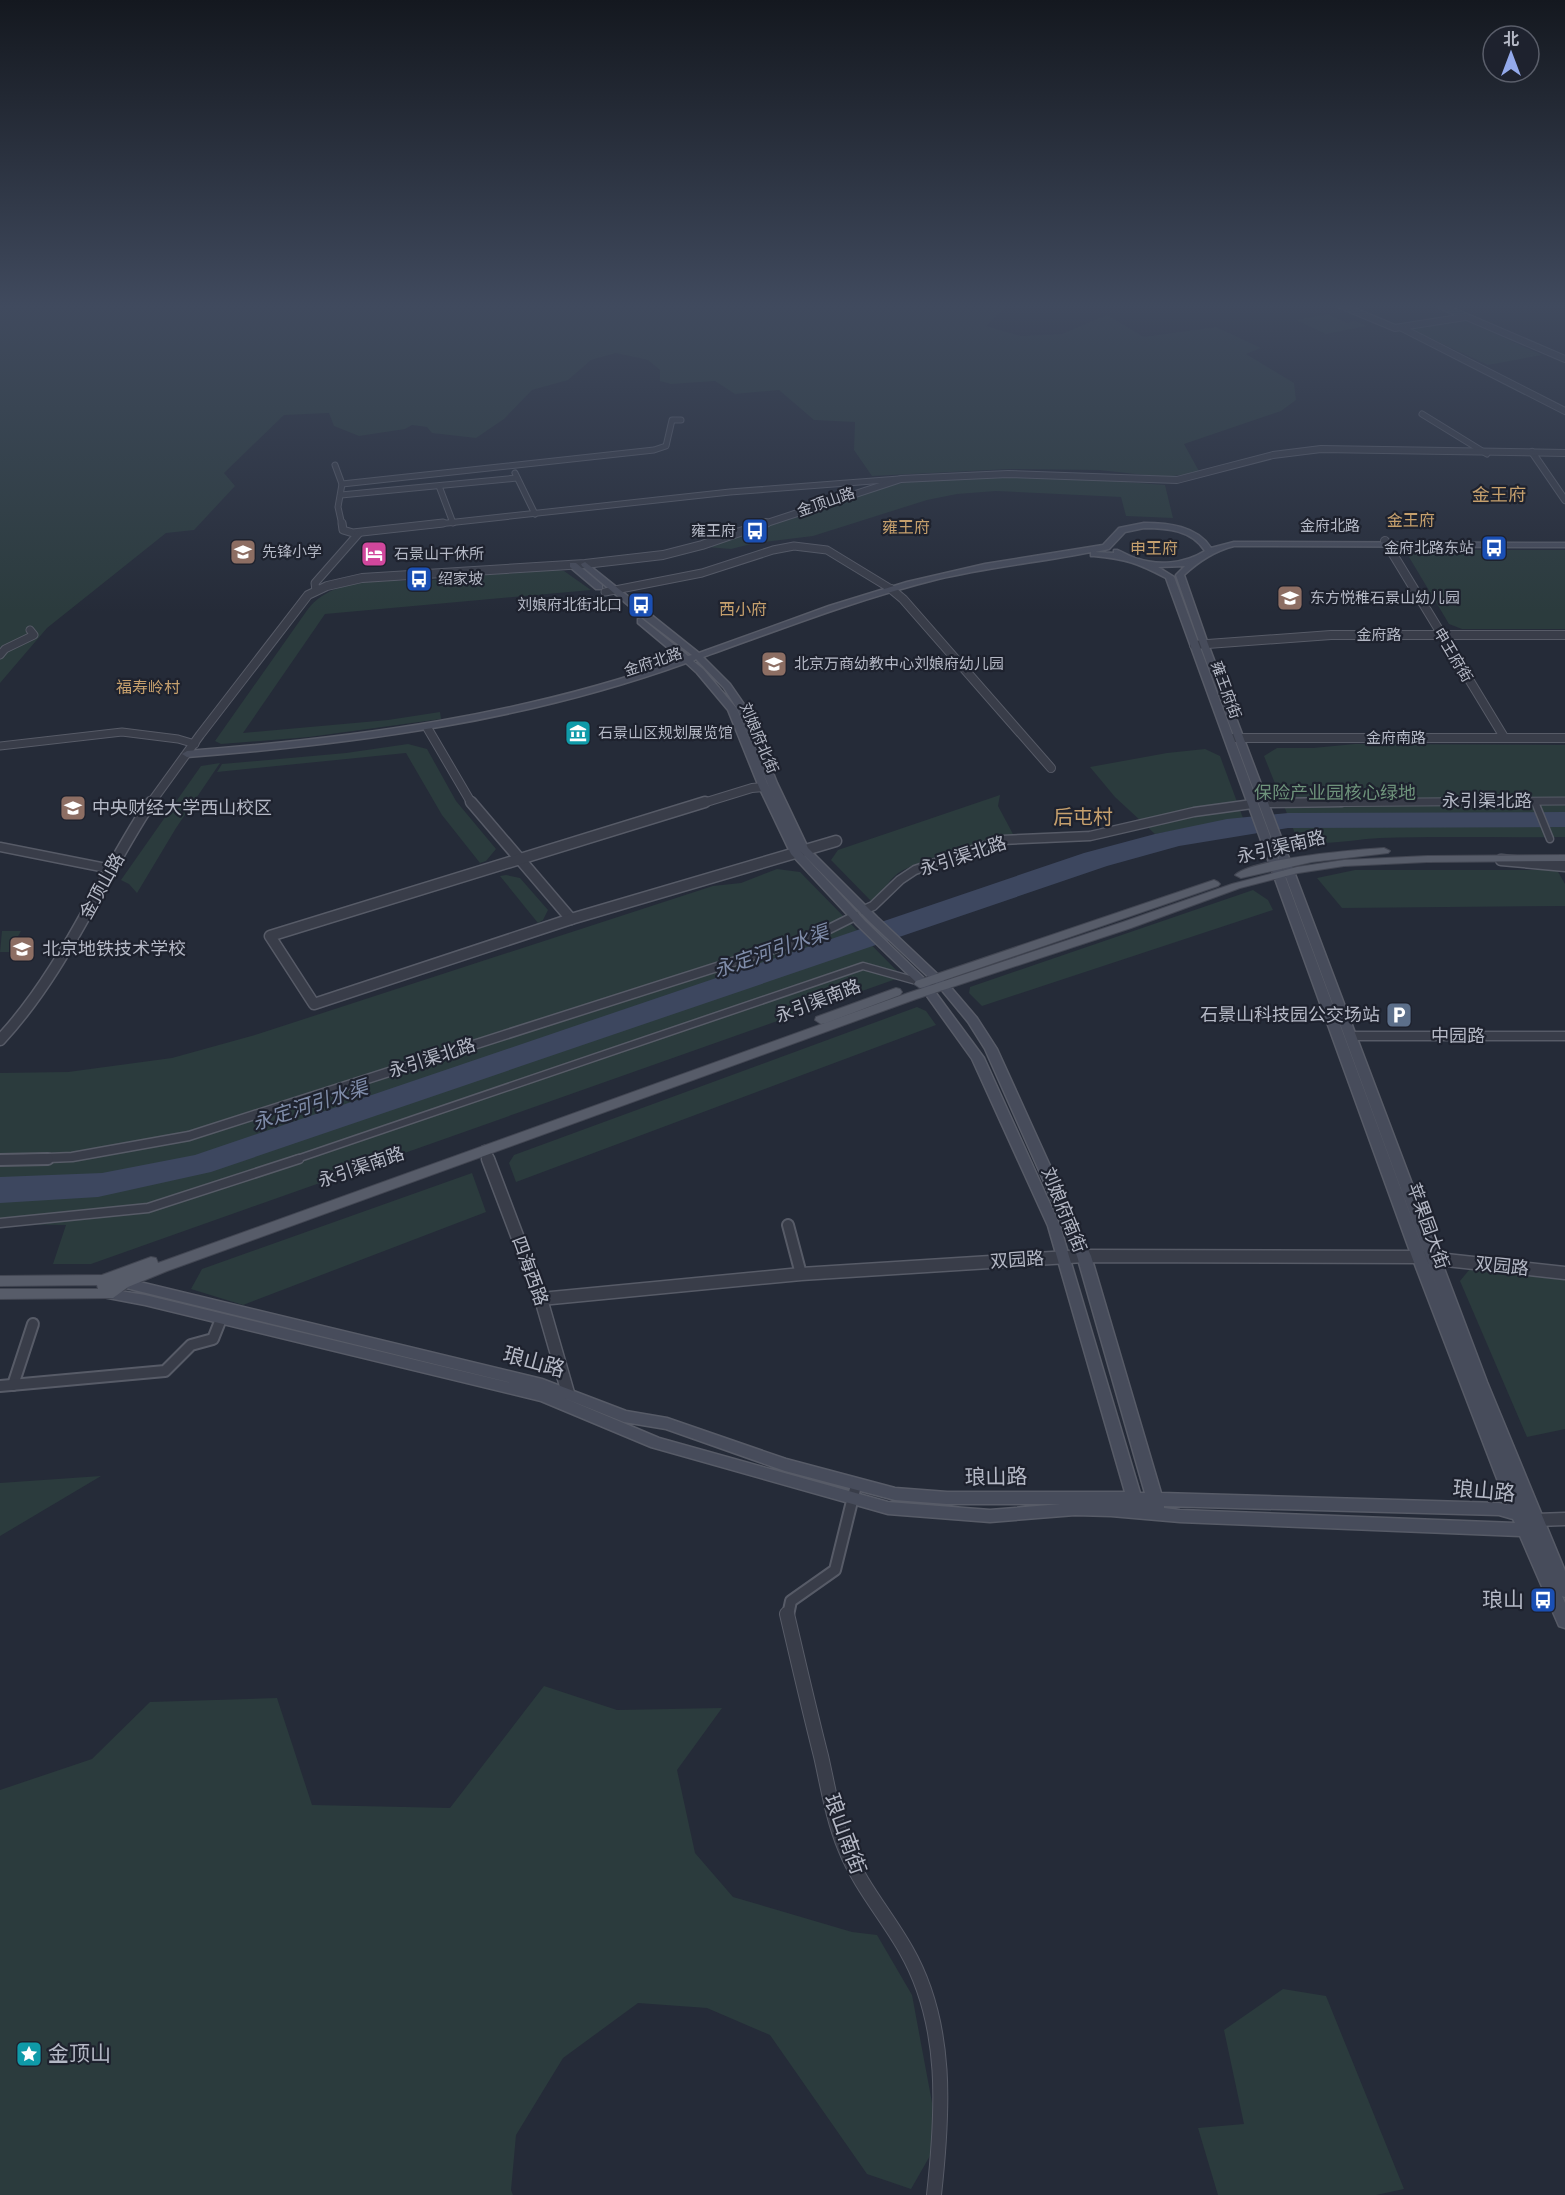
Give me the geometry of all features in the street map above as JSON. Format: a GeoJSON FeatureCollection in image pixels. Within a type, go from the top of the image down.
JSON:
{"type":"FeatureCollection","features":[{"type":"Feature","properties":{"kind":"main road","name":"金府北路"},"geometry":{"type":"LineString","coordinates":[[190,753],[287,751],[429,731],[554,707],[893,591],[995,565],[1106,547],[1122,530],[1148,526],[1180,530],[1203,539],[1386,543]]}},
{"type":"Feature","properties":{"kind":"main road"},"geometry":{"type":"LineString","coordinates":[[1203,539],[1209,552]]}},
{"type":"Feature","properties":{"kind":"main road"},"geometry":{"type":"LineString","coordinates":[[1111,542],[1114,550],[1123,556],[1144,563],[1170,565],[1193,562]]}},
{"type":"Feature","properties":{"kind":"main road","name":"金府北路"},"geometry":{"type":"LineString","coordinates":[[1193,562],[1209,552],[1234,544],[1565,543]]}},
{"type":"Feature","properties":{"kind":"main road","name":"金府北路"},"geometry":{"type":"LineString","coordinates":[[893,591],[1017,564],[1081,555],[1123,556]]}},
{"type":"Feature","properties":{"kind":"main road","name":"雍王府街"},"geometry":{"type":"LineString","coordinates":[[1193,562],[1180,575],[1227,738],[1266,842]]}},
{"type":"Feature","properties":{"kind":"main road","name":"雍王府街"},"geometry":{"type":"LineString","coordinates":[[1144,563],[1170,577],[1240,738],[1279,841]]}},
{"type":"Feature","properties":{"kind":"main road","name":"刘娘府北街"},"geometry":{"type":"LineString","coordinates":[[585,564],[727,686],[743,710],[799,850]]}},
{"type":"Feature","properties":{"kind":"main road","name":"刘娘府北街"},"geometry":{"type":"LineString","coordinates":[[573,565],[605,592],[696,660],[732,709],[764,787],[799,850],[860,917],[873,919],[898,951]]}},
{"type":"Feature","properties":{"kind":"main road"},"geometry":{"type":"LineString","coordinates":[[1266,842],[1279,841]]}},
{"type":"Feature","properties":{"kind":"main road","name":"苹果园大街"},"geometry":{"type":"LineString","coordinates":[[1279,841],[1283,868],[1419,1257],[1518,1513],[1530,1525],[1565,1590]]}},
{"type":"Feature","properties":{"kind":"main road","name":"苹果园大街"},"geometry":{"type":"LineString","coordinates":[[1266,842],[1283,868]]}},
{"type":"Feature","properties":{"kind":"main road","name":"永引渠南路"},"geometry":{"type":"LineString","coordinates":[[0,1294],[105,1287],[490,1142],[933,985],[1127,925],[1283,868],[1331,855],[1384,851],[1565,851]]}},
{"type":"Feature","properties":{"kind":"main road","name":"永引渠南路"},"geometry":{"type":"LineString","coordinates":[[1283,868],[1384,860],[1565,858]]}},
{"type":"Feature","properties":{"kind":"main road","name":"苹果园大街"},"geometry":{"type":"LineString","coordinates":[[1292,893],[1351,1036],[1480,1382],[1565,1621]]}},
{"type":"Feature","properties":{"kind":"main road"},"geometry":{"type":"LineString","coordinates":[[860,917],[898,951]]}},
{"type":"Feature","properties":{"kind":"main road","name":"刘娘府南街"},"geometry":{"type":"LineString","coordinates":[[898,951],[973,1020],[991,1049],[1084,1256],[1157,1507]]}},
{"type":"Feature","properties":{"kind":"main road","name":"永引渠南路"},"geometry":{"type":"LineString","coordinates":[[123,1283],[933,985]]}},
{"type":"Feature","properties":{"kind":"main road","name":"刘娘府南街"},"geometry":{"type":"LineString","coordinates":[[933,985],[978,1058],[1054,1226],[1065,1257],[1136,1506]]}},
{"type":"Feature","properties":{"kind":"main road","name":"永引渠南路"},"geometry":{"type":"LineString","coordinates":[[0,1281],[105,1287]]}},
{"type":"Feature","properties":{"kind":"main road","name":"琅山路"},"geometry":{"type":"LineString","coordinates":[[105,1287],[123,1283],[542,1384],[624,1416],[668,1425],[784,1465],[888,1508],[990,1516],[1136,1506],[1530,1525]]}},
{"type":"Feature","properties":{"kind":"main road","name":"琅山路"},"geometry":{"type":"LineString","coordinates":[[105,1287],[221,1319],[544,1396],[656,1443],[853,1492]]}},
{"type":"Feature","properties":{"kind":"main road","name":"琅山路"},"geometry":{"type":"LineString","coordinates":[[1157,1507],[1500,1509],[1518,1513]]}},
{"type":"Feature","properties":{"kind":"street"},"geometry":{"type":"LineString","coordinates":[[1422,414],[1485,452]]}},
{"type":"Feature","properties":{"kind":"street"},"geometry":{"type":"LineString","coordinates":[[342,484],[664,448],[672,420],[681,420]]}},
{"type":"Feature","properties":{"kind":"street","name":"金顶山路"},"geometry":{"type":"LineString","coordinates":[[0,1040],[14,1026],[55,972],[111,869],[147,810],[190,753],[205,742],[316,591],[347,581],[370,578],[648,558],[694,548],[868,488],[901,479],[1051,474],[1177,480],[1282,453],[1340,448],[1386,452],[1565,454]]}},
{"type":"Feature","properties":{"kind":"street"},"geometry":{"type":"LineString","coordinates":[[1533,454],[1565,500]]}},
{"type":"Feature","properties":{"kind":"street"},"geometry":{"type":"LineString","coordinates":[[335,465],[342,484],[338,507],[343,530],[359,533],[730,492],[901,479]]}},
{"type":"Feature","properties":{"kind":"street"},"geometry":{"type":"LineString","coordinates":[[513,466],[535,514]]}},
{"type":"Feature","properties":{"kind":"street"},"geometry":{"type":"LineString","coordinates":[[341,495],[517,478]]}},
{"type":"Feature","properties":{"kind":"street"},"geometry":{"type":"LineString","coordinates":[[438,486],[453,523]]}},
{"type":"Feature","properties":{"kind":"street"},"geometry":{"type":"LineString","coordinates":[[316,591],[315,583],[359,533]]}},
{"type":"Feature","properties":{"kind":"street","name":"申王府街"},"geometry":{"type":"LineString","coordinates":[[1386,543],[1504,737]]}},
{"type":"Feature","properties":{"kind":"street"},"geometry":{"type":"LineString","coordinates":[[605,592],[702,573],[773,550],[794,546],[827,550],[903,599],[1051,768]]}},
{"type":"Feature","properties":{"kind":"street"},"geometry":{"type":"LineString","coordinates":[[0,655],[5,649],[34,634],[30,630]]}},
{"type":"Feature","properties":{"kind":"street","name":"金府路"},"geometry":{"type":"LineString","coordinates":[[1199,645],[1331,635],[1565,635]]}},
{"type":"Feature","properties":{"kind":"street"},"geometry":{"type":"LineString","coordinates":[[429,731],[465,794],[571,920]]}},
{"type":"Feature","properties":{"kind":"street"},"geometry":{"type":"LineString","coordinates":[[0,746],[122,732],[178,739],[190,753]]}},
{"type":"Feature","properties":{"kind":"street","name":"金府南路"},"geometry":{"type":"LineString","coordinates":[[1227,738],[1565,738]]}},
{"type":"Feature","properties":{"kind":"street"},"geometry":{"type":"LineString","coordinates":[[764,787],[753,788],[270,936],[314,1004],[571,920],[799,850],[836,841]]}},
{"type":"Feature","properties":{"kind":"street","name":"永引渠北路"},"geometry":{"type":"LineString","coordinates":[[1266,805],[1565,801]]}},
{"type":"Feature","properties":{"kind":"street"},"geometry":{"type":"LineString","coordinates":[[1535,802],[1541,812],[1541,822],[1550,839]]}},
{"type":"Feature","properties":{"kind":"street","name":"永引渠北路"},"geometry":{"type":"LineString","coordinates":[[0,1160],[27,1160],[115,1151],[189,1136],[817,935],[860,917],[900,880],[915,870],[1002,840],[1090,836],[1183,814],[1252,806]]}},
{"type":"Feature","properties":{"kind":"street"},"geometry":{"type":"LineString","coordinates":[[0,847],[111,869]]}},
{"type":"Feature","properties":{"kind":"street"},"geometry":{"type":"LineString","coordinates":[[1489,858],[1565,866]]}},
{"type":"Feature","properties":{"kind":"street","name":"永引渠南路"},"geometry":{"type":"LineString","coordinates":[[0,1223],[148,1208],[199,1193],[863,966],[933,985]]}},
{"type":"Feature","properties":{"kind":"street","name":"中园路"},"geometry":{"type":"LineString","coordinates":[[1351,1036],[1565,1036]]}},
{"type":"Feature","properties":{"kind":"street","name":"四海西路"},"geometry":{"type":"LineString","coordinates":[[485,1151],[541,1299],[568,1393]]}},
{"type":"Feature","properties":{"kind":"street"},"geometry":{"type":"LineString","coordinates":[[788,1225],[801,1274]]}},
{"type":"Feature","properties":{"kind":"street","name":"双园路"},"geometry":{"type":"LineString","coordinates":[[541,1299],[801,1274],[1084,1256],[1419,1257],[1565,1273]]}},
{"type":"Feature","properties":{"kind":"street"},"geometry":{"type":"LineString","coordinates":[[0,1386],[165,1371],[191,1345],[213,1339],[221,1319]]}},
{"type":"Feature","properties":{"kind":"street"},"geometry":{"type":"LineString","coordinates":[[13,1385],[33,1324]]}},
{"type":"Feature","properties":{"kind":"street","name":"琅山南街"},"geometry":{"type":"LineString","coordinates":[[853,1492],[835,1570],[791,1601],[787,1612],[830,1797],[845,1850],[864,1887],[874,1898],[908,1953],[929,1998],[936,2039],[941,2105],[934,2195]]}},
{"type":"Feature","properties":{"kind":"street"},"geometry":{"type":"LineString","coordinates":[[1530,1525],[1565,1519]]}},
{"type":"Feature","properties":{"kind":"green space"},"geometry":{"type":"Polygon","coordinates":[[[0,407],[515,407],[504,419],[476,438],[432,433],[427,427],[412,425],[405,429],[359,436],[334,426],[329,413],[284,415],[224,473],[235,486],[194,530],[166,533],[47,628],[0,683],[0,407]]]}},
{"type":"Feature","properties":{"kind":"green space"},"geometry":{"type":"Polygon","coordinates":[[[799,407],[1286,407],[1184,444],[1200,473],[1163,477],[1099,470],[1010,469],[872,476],[854,450],[855,422],[814,420],[799,407]]]}},
{"type":"Feature","properties":{"kind":"green space"},"geometry":{"type":"Polygon","coordinates":[[[1063,477],[1165,485],[1173,518],[1126,516],[1121,497],[996,491],[957,494],[927,500],[813,536],[755,543],[731,549],[707,547],[858,495],[905,482],[1063,477]]]}},
{"type":"Feature","properties":{"kind":"green space"},"geometry":{"type":"Polygon","coordinates":[[[1410,550],[1565,550],[1565,629],[1462,629],[1449,624],[1406,552],[1410,550]]]}},
{"type":"Feature","properties":{"kind":"green space"},"geometry":{"type":"Polygon","coordinates":[[[564,571],[591,590],[325,614],[243,733],[388,720],[440,712],[441,719],[309,737],[221,744],[215,741],[308,609],[320,597],[335,589],[367,582],[434,580],[564,571]]]}},
{"type":"Feature","properties":{"kind":"green space"},"geometry":{"type":"Polygon","coordinates":[[[408,744],[427,749],[456,801],[496,849],[486,861],[480,863],[442,815],[406,753],[217,772],[222,764],[346,753],[408,744]]]}},
{"type":"Feature","properties":{"kind":"green space","name":"保险产业园核心绿地"},"geometry":{"type":"Polygon","coordinates":[[[1355,744],[1565,745],[1565,837],[1403,837],[1315,843],[1298,841],[1264,756],[1277,748],[1313,748],[1355,744]]]}},
{"type":"Feature","properties":{"kind":"green space"},"geometry":{"type":"Polygon","coordinates":[[[1205,749],[1220,756],[1243,818],[1155,834],[1115,797],[1090,767],[1167,753],[1205,749]]]}},
{"type":"Feature","properties":{"kind":"green space"},"geometry":{"type":"Polygon","coordinates":[[[220,763],[176,828],[137,893],[129,884],[121,880],[201,766],[220,763]]]}},
{"type":"Feature","properties":{"kind":"green space"},"geometry":{"type":"Polygon","coordinates":[[[1000,795],[998,806],[1014,836],[954,851],[906,869],[894,877],[873,903],[831,860],[838,850],[1000,795]]]}},
{"type":"Feature","properties":{"kind":"green space"},"geometry":{"type":"Polygon","coordinates":[[[777,869],[800,872],[899,973],[896,979],[91,1264],[53,1264],[66,1225],[0,1224],[0,1073],[68,1072],[172,1058],[255,1035],[713,886],[741,883],[777,869]]]}},
{"type":"Feature","properties":{"kind":"green space"},"geometry":{"type":"Polygon","coordinates":[[[1355,870],[1557,870],[1565,884],[1565,906],[1342,908],[1317,878],[1355,870]]]}},
{"type":"Feature","properties":{"kind":"green space"},"geometry":{"type":"Polygon","coordinates":[[[500,876],[520,878],[548,910],[543,920],[538,923],[500,876]]]}},
{"type":"Feature","properties":{"kind":"green space"},"geometry":{"type":"Polygon","coordinates":[[[1253,890],[1268,900],[1273,910],[982,1006],[969,993],[970,987],[1253,890]]]}},
{"type":"Feature","properties":{"kind":"green space"},"geometry":{"type":"Polygon","coordinates":[[[2,931],[21,931],[9,952],[0,952],[2,931]]]}},
{"type":"Feature","properties":{"kind":"green space"},"geometry":{"type":"Polygon","coordinates":[[[917,1007],[926,1011],[936,1025],[516,1182],[509,1163],[514,1155],[917,1007]]]}},
{"type":"Feature","properties":{"kind":"green space"},"geometry":{"type":"Polygon","coordinates":[[[472,1173],[486,1212],[243,1305],[191,1289],[202,1269],[472,1173]]]}},
{"type":"Feature","properties":{"kind":"green space"},"geometry":{"type":"Polygon","coordinates":[[[1469,1270],[1565,1280],[1565,1429],[1527,1437],[1460,1281],[1469,1270]]]}},
{"type":"Feature","properties":{"kind":"green space"},"geometry":{"type":"Polygon","coordinates":[[[101,1476],[0,1536],[0,1483],[101,1476]]]}},
{"type":"Feature","properties":{"kind":"green space"},"geometry":{"type":"Polygon","coordinates":[[[544,1686],[617,1710],[722,1708],[677,1770],[695,1853],[733,1897],[852,1932],[877,1935],[912,1995],[939,2140],[911,2189],[867,2174],[770,2035],[707,2008],[638,2003],[563,2058],[516,2135],[511,2190],[513,2195],[0,2195],[0,1790],[92,1759],[150,1702],[277,1698],[312,1805],[450,1808],[544,1686]]]}},
{"type":"Feature","properties":{"kind":"green space"},"geometry":{"type":"Polygon","coordinates":[[[1283,1989],[1326,1996],[1404,2189],[1376,2195],[1218,2195],[1198,2128],[1244,2124],[1224,2030],[1283,1989]]]}},
{"type":"Feature","properties":{"kind":"water"},"geometry":{"type":"Polygon","coordinates":[[[1565,812],[1565,827],[1288,828],[1179,846],[1107,866],[211,1172],[98,1197],[0,1203],[0,1177],[102,1173],[195,1155],[1084,853],[1155,834],[1227,819],[1288,813],[1565,812]]]}},
{"type":"Feature","properties":{"kind":"place","name":"雍王府"},"geometry":{"type":"Point","coordinates":[755,531]}},
{"type":"Feature","properties":{"kind":"place","name":"金府北路东站"},"geometry":{"type":"Point","coordinates":[1494,548]}},
{"type":"Feature","properties":{"kind":"place","name":"先锋小学"},"geometry":{"type":"Point","coordinates":[243,552]}},
{"type":"Feature","properties":{"kind":"place","name":"石景山干休所"},"geometry":{"type":"Point","coordinates":[374,554]}},
{"type":"Feature","properties":{"kind":"place","name":"绍家坡"},"geometry":{"type":"Point","coordinates":[419,579]}},
{"type":"Feature","properties":{"kind":"place","name":"东方悦稚石景山幼儿园"},"geometry":{"type":"Point","coordinates":[1290,598]}},
{"type":"Feature","properties":{"kind":"place","name":"刘娘府北街北口"},"geometry":{"type":"Point","coordinates":[641,605]}},
{"type":"Feature","properties":{"kind":"place","name":"北京万商幼教中心刘娘府幼儿园"},"geometry":{"type":"Point","coordinates":[774,664]}},
{"type":"Feature","properties":{"kind":"place","name":"石景山区规划展览馆"},"geometry":{"type":"Point","coordinates":[578,733]}},
{"type":"Feature","properties":{"kind":"place","name":"中央财经大学西山校区"},"geometry":{"type":"Point","coordinates":[73,808]}},
{"type":"Feature","properties":{"kind":"place","name":"北京地铁技术学校"},"geometry":{"type":"Point","coordinates":[22,949]}},
{"type":"Feature","properties":{"kind":"place","name":"石景山科技园公交场站"},"geometry":{"type":"Point","coordinates":[1399,1015]}},
{"type":"Feature","properties":{"kind":"place","name":"琅山"},"geometry":{"type":"Point","coordinates":[1543,1600]}},
{"type":"Feature","properties":{"kind":"place","name":"金顶山"},"geometry":{"type":"Point","coordinates":[29,2054]}},
{"type":"Feature","properties":{"kind":"district","name":"金王府"},"geometry":{"type":"Point","coordinates":[1499,495]}},
{"type":"Feature","properties":{"kind":"district","name":"金王府"},"geometry":{"type":"Point","coordinates":[1411,520]}},
{"type":"Feature","properties":{"kind":"district","name":"雍王府"},"geometry":{"type":"Point","coordinates":[906,527]}},
{"type":"Feature","properties":{"kind":"district","name":"申王府"},"geometry":{"type":"Point","coordinates":[1154,548]}},
{"type":"Feature","properties":{"kind":"district","name":"西小府"},"geometry":{"type":"Point","coordinates":[743,609]}},
{"type":"Feature","properties":{"kind":"district","name":"福寿岭村"},"geometry":{"type":"Point","coordinates":[148,687]}},
{"type":"Feature","properties":{"kind":"district","name":"后屯村"},"geometry":{"type":"Point","coordinates":[1083,817]}},
{"type":"Feature","properties":{"kind":"water label","name":"永定河引水渠"},"geometry":{"type":"Point","coordinates":[771,951]}},
{"type":"Feature","properties":{"kind":"water label","name":"永定河引水渠"},"geometry":{"type":"Point","coordinates":[310,1105]}}]}
